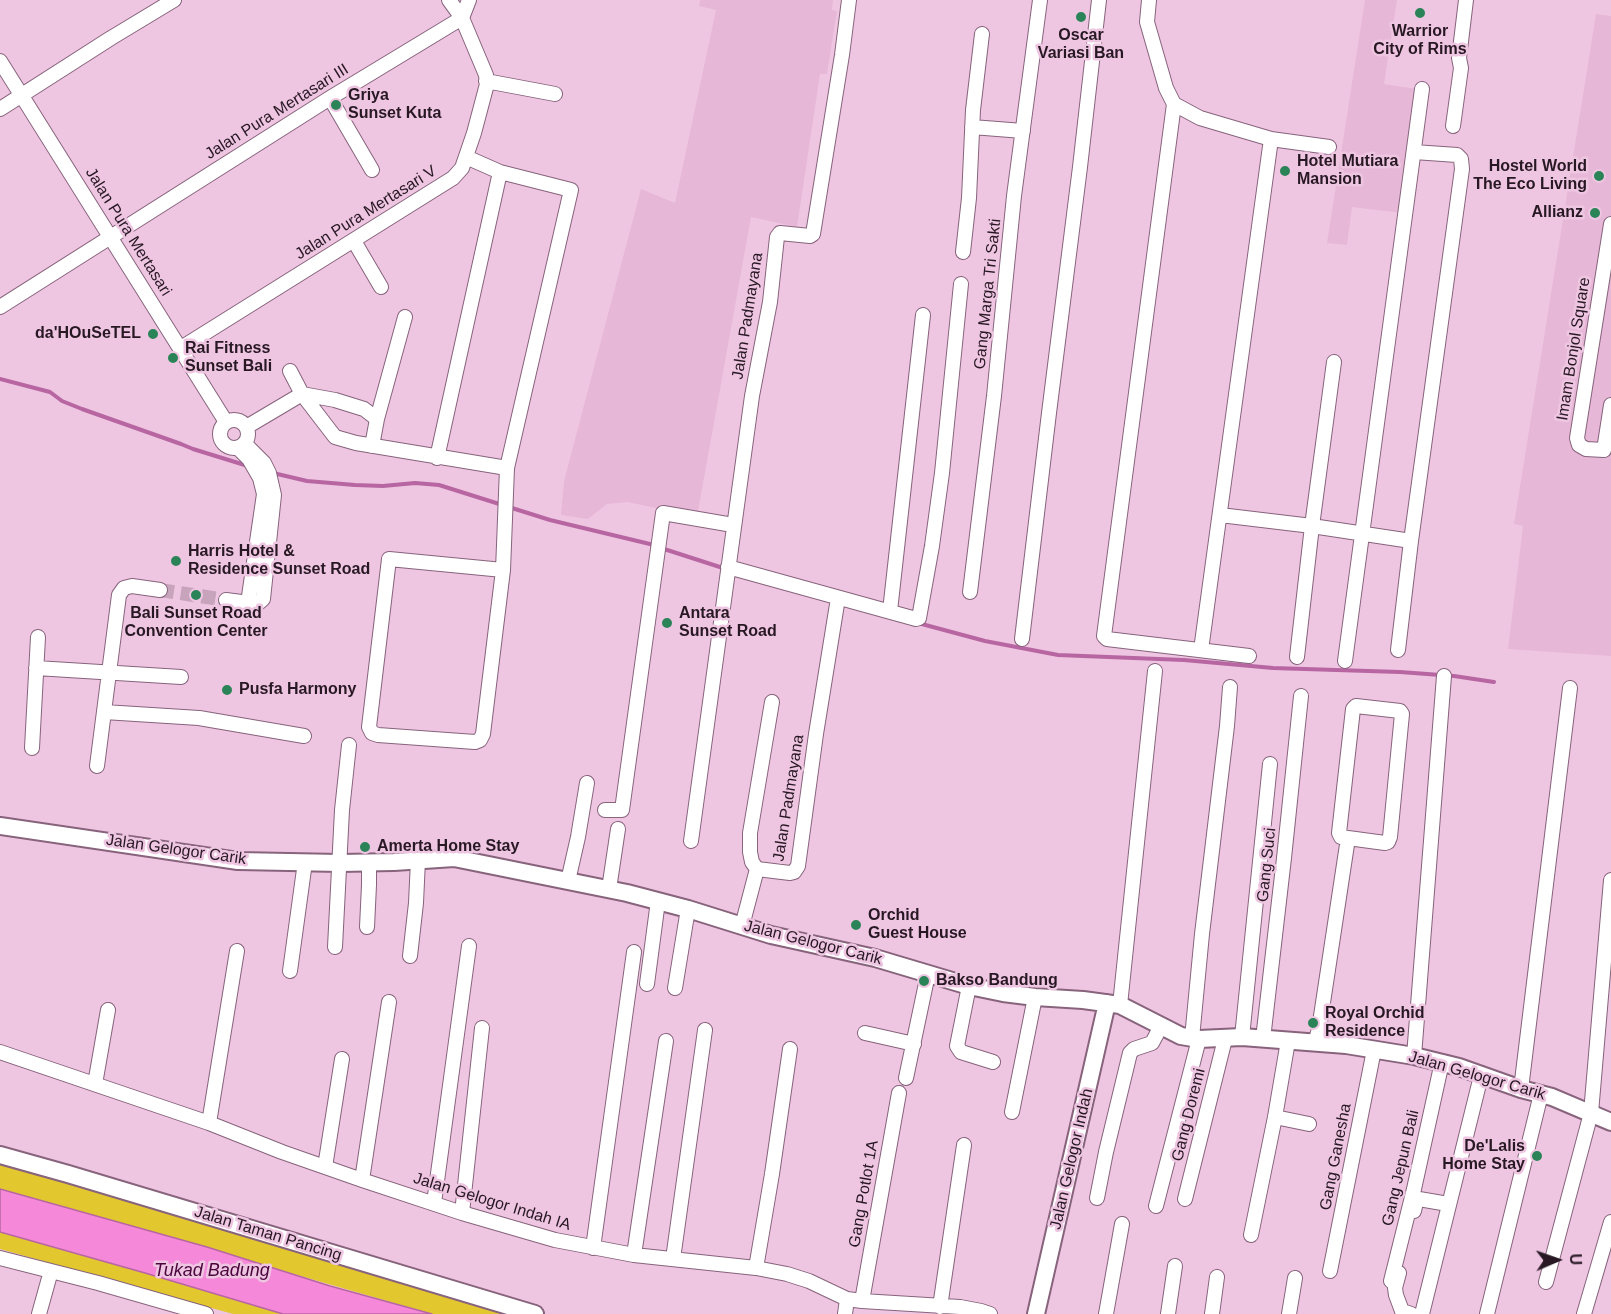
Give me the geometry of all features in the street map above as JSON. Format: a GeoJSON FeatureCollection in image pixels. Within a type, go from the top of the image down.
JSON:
{"type":"FeatureCollection","features":[{"type":"Feature","properties":{"kind":"street"},"geometry":{"type":"LineString","coordinates":[[0,109],[174,0]]}},
{"type":"Feature","properties":{"kind":"street","name":"Jalan Pura Mertasari V"},"geometry":{"type":"LineString","coordinates":[[181,348],[453,178],[462,168],[487,84],[486,75],[462,18],[449,0]]}},
{"type":"Feature","properties":{"kind":"street"},"geometry":{"type":"LineString","coordinates":[[462,18],[469,0]]}},
{"type":"Feature","properties":{"kind":"street","name":"Jalan Padmayana"},"geometry":{"type":"LineString","coordinates":[[691,841],[752,396],[770,302],[778,235],[780,233],[810,236],[813,234],[849,0]]}},
{"type":"Feature","properties":{"kind":"street","name":"Gang Marga Tri Sakti"},"geometry":{"type":"LineString","coordinates":[[970,592],[1040,0]]}},
{"type":"Feature","properties":{"kind":"street"},"geometry":{"type":"LineString","coordinates":[[1023,639],[1099,0]]}},
{"type":"Feature","properties":{"kind":"street"},"geometry":{"type":"LineString","coordinates":[[1149,0],[1147,22],[1155,56],[1174,104],[1103,632],[1107,639],[1249,656]]}},
{"type":"Feature","properties":{"kind":"street"},"geometry":{"type":"LineString","coordinates":[[1453,126],[1461,68],[1459,58],[1466,0]]}},
{"type":"Feature","properties":{"kind":"street","name":"Jalan Pura Mertasari III"},"geometry":{"type":"LineString","coordinates":[[0,307],[330,98],[462,18]]}},
{"type":"Feature","properties":{"kind":"street"},"geometry":{"type":"LineString","coordinates":[[963,252],[969,198],[976,80],[982,34]]}},
{"type":"Feature","properties":{"kind":"street","name":"Jalan Pura Mertasari"},"geometry":{"type":"LineString","coordinates":[[0,61],[226,422]]}},
{"type":"Feature","properties":{"kind":"street"},"geometry":{"type":"LineString","coordinates":[[486,81],[555,94]]}},
{"type":"Feature","properties":{"kind":"street"},"geometry":{"type":"LineString","coordinates":[[1345,661],[1422,89]]}},
{"type":"Feature","properties":{"kind":"street"},"geometry":{"type":"LineString","coordinates":[[330,98],[372,170]]}},
{"type":"Feature","properties":{"kind":"street"},"geometry":{"type":"LineString","coordinates":[[1174,104],[1200,118],[1271,139],[1329,147]]}},
{"type":"Feature","properties":{"kind":"street"},"geometry":{"type":"LineString","coordinates":[[972,127],[1023,131]]}},
{"type":"Feature","properties":{"kind":"street"},"geometry":{"type":"LineString","coordinates":[[1201,650],[1271,139]]}},
{"type":"Feature","properties":{"kind":"street"},"geometry":{"type":"LineString","coordinates":[[1398,650],[1462,169],[1461,159],[1456,155],[1414,152]]}},
{"type":"Feature","properties":{"kind":"street"},"geometry":{"type":"LineString","coordinates":[[466,157],[500,172],[571,190],[507,468],[503,570],[483,734],[480,740],[475,742],[372,733],[369,728],[389,559],[503,570]]}},
{"type":"Feature","properties":{"kind":"street"},"geometry":{"type":"LineString","coordinates":[[437,458],[500,172]]}},
{"type":"Feature","properties":{"kind":"street","name":"Imam Bonjol Square"},"geometry":{"type":"LineString","coordinates":[[1611,224],[1577,438],[1579,445],[1604,450],[1611,405]]}},
{"type":"Feature","properties":{"kind":"street"},"geometry":{"type":"LineString","coordinates":[[354,241],[381,287]]}},
{"type":"Feature","properties":{"kind":"street"},"geometry":{"type":"LineString","coordinates":[[728,567],[919,618],[942,473],[961,284]]}},
{"type":"Feature","properties":{"kind":"street"},"geometry":{"type":"LineString","coordinates":[[890,611],[922,315]]}},
{"type":"Feature","properties":{"kind":"street"},"geometry":{"type":"LineString","coordinates":[[372,446],[376,419],[405,317]]}},
{"type":"Feature","properties":{"kind":"street"},"geometry":{"type":"LineString","coordinates":[[1297,657],[1334,362]]}},
{"type":"Feature","properties":{"kind":"street"},"geometry":{"type":"LineString","coordinates":[[290,371],[303,394],[335,437],[437,458],[507,468]]}},
{"type":"Feature","properties":{"kind":"street"},"geometry":{"type":"LineString","coordinates":[[248,426],[303,394],[364,408],[376,419]]}},
{"type":"Feature","properties":{"kind":"street"},"geometry":{"type":"LineString","coordinates":[[226,600],[257,603],[263,598],[273,495],[269,473],[264,463],[242,446],[228,447],[224,445],[219,435],[226,422],[232,419],[248,426]]}},
{"type":"Feature","properties":{"kind":"street"},"geometry":{"type":"LineString","coordinates":[[242,446],[249,433],[248,426]]}},
{"type":"Feature","properties":{"kind":"street"},"geometry":{"type":"LineString","coordinates":[[605,810],[622,810],[663,513],[734,525]]}},
{"type":"Feature","properties":{"kind":"street"},"geometry":{"type":"LineString","coordinates":[[1220,515],[1411,540]]}},
{"type":"Feature","properties":{"kind":"street"},"geometry":{"type":"LineString","coordinates":[[97,766],[119,596],[124,588],[132,586],[160,590]]}},
{"type":"Feature","properties":{"kind":"street","name":"Jalan Padmayana"},"geometry":{"type":"LineString","coordinates":[[742,926],[757,869],[790,873],[794,872],[798,866],[838,598]]}},
{"type":"Feature","properties":{"kind":"street"},"geometry":{"type":"LineString","coordinates":[[32,748],[38,637]]}},
{"type":"Feature","properties":{"kind":"street"},"geometry":{"type":"LineString","coordinates":[[36,668],[181,677]]}},
{"type":"Feature","properties":{"kind":"street"},"geometry":{"type":"LineString","coordinates":[[1114,1004],[1155,670]]}},
{"type":"Feature","properties":{"kind":"street"},"geometry":{"type":"LineString","coordinates":[[1414,1056],[1444,676]]}},
{"type":"Feature","properties":{"kind":"street"},"geometry":{"type":"LineString","coordinates":[[1156,1206],[1196,1038],[1202,933],[1230,687]]}},
{"type":"Feature","properties":{"kind":"street"},"geometry":{"type":"LineString","coordinates":[[1521,1089],[1570,688]]}},
{"type":"Feature","properties":{"kind":"street","name":"Gang Suci"},"geometry":{"type":"LineString","coordinates":[[1263,1039],[1301,696]]}},
{"type":"Feature","properties":{"kind":"street"},"geometry":{"type":"LineString","coordinates":[[757,869],[752,862],[750,852],[750,833],[772,702]]}},
{"type":"Feature","properties":{"kind":"street"},"geometry":{"type":"LineString","coordinates":[[1360,706],[1400,711],[1402,714],[1390,837],[1386,843],[1348,838],[1341,837],[1339,832],[1353,709],[1360,706]]}},
{"type":"Feature","properties":{"kind":"street"},"geometry":{"type":"LineString","coordinates":[[104,712],[199,718],[304,736]]}},
{"type":"Feature","properties":{"kind":"street"},"geometry":{"type":"LineString","coordinates":[[335,947],[342,810],[349,745]]}},
{"type":"Feature","properties":{"kind":"street","name":"Gang Doremi"},"geometry":{"type":"LineString","coordinates":[[1185,1198],[1233,1038],[1270,765]]}},
{"type":"Feature","properties":{"kind":"street"},"geometry":{"type":"LineString","coordinates":[[568,881],[587,783]]}},
{"type":"Feature","properties":{"kind":"street","name":"Jalan Gelogor Carik"},"geometry":{"type":"LineString","coordinates":[[0,826],[238,861],[340,863],[454,858],[658,901],[771,935],[875,958],[969,986],[1035,997],[1114,1004],[1181,1036],[1346,1045],[1442,1062],[1564,1101],[1611,1122]]}},
{"type":"Feature","properties":{"kind":"street"},"geometry":{"type":"LineString","coordinates":[[609,889],[618,829]]}},
{"type":"Feature","properties":{"kind":"street"},"geometry":{"type":"LineString","coordinates":[[1315,1043],[1348,838]]}},
{"type":"Feature","properties":{"kind":"street"},"geometry":{"type":"LineString","coordinates":[[410,956],[418,860]]}},
{"type":"Feature","properties":{"kind":"street"},"geometry":{"type":"LineString","coordinates":[[290,971],[305,862]]}},
{"type":"Feature","properties":{"kind":"street"},"geometry":{"type":"LineString","coordinates":[[367,927],[369,862]]}},
{"type":"Feature","properties":{"kind":"street"},"geometry":{"type":"LineString","coordinates":[[1546,1282],[1591,1113],[1611,880]]}},
{"type":"Feature","properties":{"kind":"street"},"geometry":{"type":"LineString","coordinates":[[647,984],[658,901]]}},
{"type":"Feature","properties":{"kind":"street"},"geometry":{"type":"LineString","coordinates":[[675,988],[688,909]]}},
{"type":"Feature","properties":{"kind":"street"},"geometry":{"type":"LineString","coordinates":[[434,1203],[469,946]]}},
{"type":"Feature","properties":{"kind":"street"},"geometry":{"type":"LineString","coordinates":[[209,1123],[237,951]]}},
{"type":"Feature","properties":{"kind":"street"},"geometry":{"type":"LineString","coordinates":[[593,1248],[634,952]]}},
{"type":"Feature","properties":{"kind":"street"},"geometry":{"type":"LineString","coordinates":[[906,1078],[928,974]]}},
{"type":"Feature","properties":{"kind":"street"},"geometry":{"type":"LineString","coordinates":[[969,986],[957,1046],[961,1052],[993,1062]]}},
{"type":"Feature","properties":{"kind":"street"},"geometry":{"type":"LineString","coordinates":[[1012,1112],[1035,997]]}},
{"type":"Feature","properties":{"kind":"street"},"geometry":{"type":"LineString","coordinates":[[362,1180],[388,1002]]}},
{"type":"Feature","properties":{"kind":"street","name":"Jalan Gelogor Indah"},"geometry":{"type":"LineString","coordinates":[[1036,1314],[1114,1004]]}},
{"type":"Feature","properties":{"kind":"street"},"geometry":{"type":"LineString","coordinates":[[95,1084],[108,1010]]}},
{"type":"Feature","properties":{"kind":"street"},"geometry":{"type":"LineString","coordinates":[[1097,1198],[1131,1053],[1134,1049],[1152,1043],[1161,1026]]}},
{"type":"Feature","properties":{"kind":"street"},"geometry":{"type":"LineString","coordinates":[[460,1212],[482,1028]]}},
{"type":"Feature","properties":{"kind":"street"},"geometry":{"type":"LineString","coordinates":[[673,1259],[705,1030]]}},
{"type":"Feature","properties":{"kind":"street"},"geometry":{"type":"LineString","coordinates":[[865,1033],[914,1044]]}},
{"type":"Feature","properties":{"kind":"street"},"geometry":{"type":"LineString","coordinates":[[634,1255],[666,1041]]}},
{"type":"Feature","properties":{"kind":"street"},"geometry":{"type":"LineString","coordinates":[[1251,1235],[1288,1041]]}},
{"type":"Feature","properties":{"kind":"street"},"geometry":{"type":"LineString","coordinates":[[460,1212],[474,1045]]}},
{"type":"Feature","properties":{"kind":"street"},"geometry":{"type":"LineString","coordinates":[[756,1268],[790,1048]]}},
{"type":"Feature","properties":{"kind":"street","name":"Gang Ganesha"},"geometry":{"type":"LineString","coordinates":[[1330,1271],[1374,1050]]}},
{"type":"Feature","properties":{"kind":"street","name":"Jalan Gelogor Indah IA"},"geometry":{"type":"LineString","coordinates":[[0,1052],[209,1123],[362,1180],[555,1240],[634,1255],[756,1268],[787,1274],[847,1299],[960,1307],[984,1313]]}},
{"type":"Feature","properties":{"kind":"street"},"geometry":{"type":"LineString","coordinates":[[325,1167],[342,1059]]}},
{"type":"Feature","properties":{"kind":"street","name":"Gang Jepun Bali"},"geometry":{"type":"LineString","coordinates":[[1391,1281],[1442,1062]]}},
{"type":"Feature","properties":{"kind":"street"},"geometry":{"type":"LineString","coordinates":[[1422,1314],[1481,1076]]}},
{"type":"Feature","properties":{"kind":"street","name":"Gang Potlot 1A"},"geometry":{"type":"LineString","coordinates":[[862,1301],[899,1093]]}},
{"type":"Feature","properties":{"kind":"street"},"geometry":{"type":"LineString","coordinates":[[1487,1314],[1541,1094]]}},
{"type":"Feature","properties":{"kind":"street"},"geometry":{"type":"LineString","coordinates":[[1275,1117],[1309,1124]]}},
{"type":"Feature","properties":{"kind":"street"},"geometry":{"type":"LineString","coordinates":[[940,1307],[964,1145]]}},
{"type":"Feature","properties":{"kind":"street","name":"Jalan Taman Pancing"},"geometry":{"type":"LineString","coordinates":[[0,1155],[535,1314]]}},
{"type":"Feature","properties":{"kind":"street"},"geometry":{"type":"LineString","coordinates":[[1411,1314],[1402,1311],[1395,1288],[1416,1202],[1423,1199],[1448,1204]]}},
{"type":"Feature","properties":{"kind":"street"},"geometry":{"type":"LineString","coordinates":[[1584,1314],[1611,1222]]}},
{"type":"Feature","properties":{"kind":"street"},"geometry":{"type":"LineString","coordinates":[[1106,1314],[1122,1224]]}},
{"type":"Feature","properties":{"kind":"street"},"geometry":{"type":"LineString","coordinates":[[0,1258],[206,1314]]}},
{"type":"Feature","properties":{"kind":"street"},"geometry":{"type":"LineString","coordinates":[[1168,1314],[1175,1266]]}},
{"type":"Feature","properties":{"kind":"street"},"geometry":{"type":"LineString","coordinates":[[39,1314],[51,1271]]}},
{"type":"Feature","properties":{"kind":"street"},"geometry":{"type":"LineString","coordinates":[[1212,1314],[1217,1277]]}},
{"type":"Feature","properties":{"kind":"street"},"geometry":{"type":"LineString","coordinates":[[1289,1314],[1295,1278]]}},
{"type":"Feature","properties":{"kind":"street"},"geometry":{"type":"LineString","coordinates":[[845,1314],[847,1299]]}},
{"type":"Feature","properties":{"kind":"shaded area"},"geometry":{"type":"Polygon","coordinates":[[[700,0],[833,0],[832,10],[837,11],[827,74],[820,74],[797,227],[751,217],[697,517],[628,502],[607,504],[588,519],[561,515],[564,481],[641,189],[675,203],[716,10],[699,6],[700,0]]]}},
{"type":"Feature","properties":{"kind":"shaded area"},"geometry":{"type":"Polygon","coordinates":[[[1365,0],[1397,0],[1384,84],[1417,89],[1402,213],[1352,207],[1347,245],[1327,243],[1365,0]]]}},
{"type":"Feature","properties":{"kind":"shaded area"},"geometry":{"type":"Polygon","coordinates":[[[1596,14],[1611,16],[1611,656],[1508,649],[1523,526],[1514,524],[1596,14]]]}},
{"type":"Feature","properties":{"kind":"shaded area"},"geometry":{"type":"Polygon","coordinates":[[[0,1163],[115,1194],[225,1231],[515,1314],[432,1314],[0,1189],[0,1163]]]}},
{"type":"Feature","properties":{"kind":"shaded area"},"geometry":{"type":"Polygon","coordinates":[[[0,1232],[283,1314],[233,1314],[0,1249],[0,1232]]]}},
{"type":"Feature","properties":{"kind":"water","name":"Tukad Badung"},"geometry":{"type":"Polygon","coordinates":[[[0,1189],[207,1247],[330,1286],[432,1314],[283,1314],[0,1232],[0,1189]]]}},
{"type":"Feature","properties":{"kind":"waterway"},"geometry":{"type":"LineString","coordinates":[[0,379],[50,392],[62,401],[82,409],[248,466]]}},
{"type":"Feature","properties":{"kind":"waterway"},"geometry":{"type":"LineString","coordinates":[[273,473],[307,481],[355,485],[383,486],[415,483],[439,485],[550,520],[654,545]]}},
{"type":"Feature","properties":{"kind":"waterway"},"geometry":{"type":"LineString","coordinates":[[661,548],[726,569]]}},
{"type":"Feature","properties":{"kind":"waterway"},"geometry":{"type":"LineString","coordinates":[[918,623],[985,641],[1058,655],[1184,660],[1273,668],[1400,672],[1494,682]]}},
{"type":"Feature","properties":{"kind":"tunnel"},"geometry":{"type":"LineString","coordinates":[[160,590],[226,600]]}},
{"type":"Feature","properties":{"kind":"place","name":"Warrior City of Rims"},"geometry":{"type":"Point","coordinates":[1420,13]}},
{"type":"Feature","properties":{"kind":"place","name":"Oscar Variasi Ban"},"geometry":{"type":"Point","coordinates":[1081,17]}},
{"type":"Feature","properties":{"kind":"place","name":"Griya Sunset Kuta"},"geometry":{"type":"Point","coordinates":[336,105]}},
{"type":"Feature","properties":{"kind":"place","name":"Hotel Mutiara Mansion"},"geometry":{"type":"Point","coordinates":[1285,171]}},
{"type":"Feature","properties":{"kind":"place","name":"Hostel World The Eco Living"},"geometry":{"type":"Point","coordinates":[1599,176]}},
{"type":"Feature","properties":{"kind":"place","name":"Allianz"},"geometry":{"type":"Point","coordinates":[1595,213]}},
{"type":"Feature","properties":{"kind":"place","name":"da'HOuSeTEL"},"geometry":{"type":"Point","coordinates":[153,334]}},
{"type":"Feature","properties":{"kind":"place","name":"Rai Fitness Sunset Bali"},"geometry":{"type":"Point","coordinates":[173,358]}},
{"type":"Feature","properties":{"kind":"place","name":"Harris Hotel & Residence Sunset Road"},"geometry":{"type":"Point","coordinates":[176,561]}},
{"type":"Feature","properties":{"kind":"place","name":"Bali Sunset Road Convention Center"},"geometry":{"type":"Point","coordinates":[196,595]}},
{"type":"Feature","properties":{"kind":"place","name":"Antara Sunset Road"},"geometry":{"type":"Point","coordinates":[667,623]}},
{"type":"Feature","properties":{"kind":"place","name":"Pusfa Harmony"},"geometry":{"type":"Point","coordinates":[227,690]}},
{"type":"Feature","properties":{"kind":"place","name":"Amerta Home Stay"},"geometry":{"type":"Point","coordinates":[365,847]}},
{"type":"Feature","properties":{"kind":"place","name":"Orchid Guest House"},"geometry":{"type":"Point","coordinates":[856,925]}},
{"type":"Feature","properties":{"kind":"place","name":"Bakso Bandung"},"geometry":{"type":"Point","coordinates":[924,981]}},
{"type":"Feature","properties":{"kind":"place","name":"Royal Orchid Residence"},"geometry":{"type":"Point","coordinates":[1313,1023]}},
{"type":"Feature","properties":{"kind":"place","name":"De'Lalis Home Stay"},"geometry":{"type":"Point","coordinates":[1537,1156]}}]}
